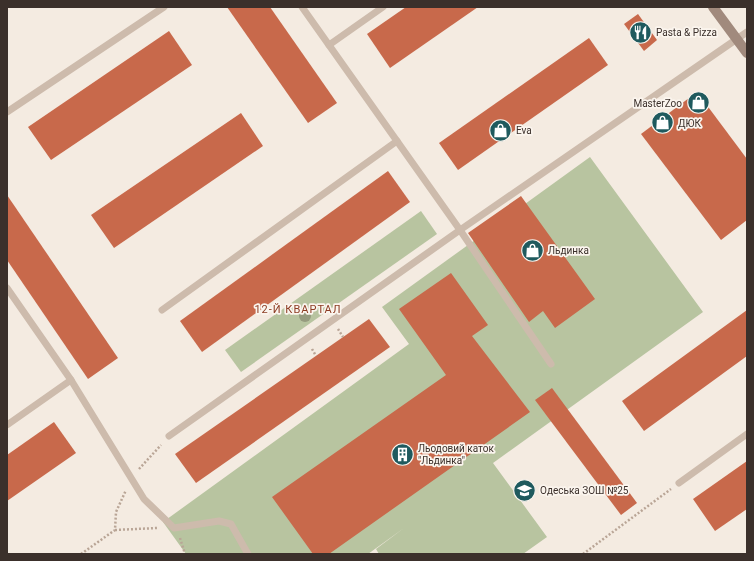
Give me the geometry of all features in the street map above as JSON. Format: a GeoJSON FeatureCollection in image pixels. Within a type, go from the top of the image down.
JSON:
{"type":"FeatureCollection","features":[{"type":"Feature","properties":{"kind":"main road"},"geometry":{"type":"LineString","coordinates":[[713,7],[747,54]]}},
{"type":"Feature","properties":{"kind":"lane"},"geometry":{"type":"LineString","coordinates":[[7,112],[164,7]]}},
{"type":"Feature","properties":{"kind":"lane"},"geometry":{"type":"LineString","coordinates":[[302,7],[460,230],[551,364]]}},
{"type":"Feature","properties":{"kind":"lane"},"geometry":{"type":"LineString","coordinates":[[329,45],[383,7]]}},
{"type":"Feature","properties":{"kind":"lane"},"geometry":{"type":"LineString","coordinates":[[169,436],[460,230],[747,32]]}},
{"type":"Feature","properties":{"kind":"lane"},"geometry":{"type":"LineString","coordinates":[[162,310],[397,141]]}},
{"type":"Feature","properties":{"kind":"lane"},"geometry":{"type":"LineString","coordinates":[[7,288],[71,380],[144,500],[174,528],[219,521],[230,524],[248,554]]}},
{"type":"Feature","properties":{"kind":"lane"},"geometry":{"type":"LineString","coordinates":[[7,425],[71,380]]}},
{"type":"Feature","properties":{"kind":"lane"},"geometry":{"type":"LineString","coordinates":[[679,483],[747,434]]}},
{"type":"Feature","properties":{"kind":"path"},"geometry":{"type":"LineString","coordinates":[[115,530],[116,512],[131,478],[169,436]]}},
{"type":"Feature","properties":{"kind":"path"},"geometry":{"type":"LineString","coordinates":[[583,554],[679,483]]}},
{"type":"Feature","properties":{"kind":"path"},"geometry":{"type":"LineString","coordinates":[[82,554],[115,530],[174,528],[179,535],[185,554]]}},
{"type":"Feature","properties":{"kind":"green space"},"geometry":{"type":"Polygon","coordinates":[[[590,157],[703,312],[493,463],[547,537],[523,554],[379,554],[376,549],[404,528],[368,554],[186,554],[163,522],[409,344],[382,307],[590,157]]]}},
{"type":"Feature","properties":{"kind":"green space"},"geometry":{"type":"Polygon","coordinates":[[[421,211],[437,234],[241,372],[225,350],[421,211]]]}},
{"type":"Feature","properties":{"kind":"building"},"geometry":{"type":"Polygon","coordinates":[[[227,7],[270,7],[337,103],[308,123],[227,7]]]}},
{"type":"Feature","properties":{"kind":"building"},"geometry":{"type":"Polygon","coordinates":[[[406,7],[478,7],[390,68],[367,34],[406,7]]]}},
{"type":"Feature","properties":{"kind":"building","name":"Pasta & Pizza"},"geometry":{"type":"Polygon","coordinates":[[[638,14],[657,40],[644,51],[624,24],[638,14]]]}},
{"type":"Feature","properties":{"kind":"building"},"geometry":{"type":"Polygon","coordinates":[[[169,31],[192,65],[51,160],[28,127],[169,31]]]}},
{"type":"Feature","properties":{"kind":"building"},"geometry":{"type":"Polygon","coordinates":[[[589,38],[608,65],[458,170],[439,143],[589,38]]]}},
{"type":"Feature","properties":{"kind":"building"},"geometry":{"type":"Polygon","coordinates":[[[697,92],[747,159],[747,220],[721,240],[641,134],[697,92]]]}},
{"type":"Feature","properties":{"kind":"building"},"geometry":{"type":"Polygon","coordinates":[[[241,113],[263,146],[114,248],[91,215],[241,113]]]}},
{"type":"Feature","properties":{"kind":"building"},"geometry":{"type":"Polygon","coordinates":[[[388,171],[410,202],[202,352],[180,321],[388,171]]]}},
{"type":"Feature","properties":{"kind":"building"},"geometry":{"type":"Polygon","coordinates":[[[7,195],[118,358],[88,379],[7,260],[7,195]]]}},
{"type":"Feature","properties":{"kind":"building"},"geometry":{"type":"Polygon","coordinates":[[[521,196],[595,299],[555,328],[543,311],[529,322],[468,233],[521,196]]]}},
{"type":"Feature","properties":{"kind":"building","name":"Льодовий каток \"Льдинка\""},"geometry":{"type":"Polygon","coordinates":[[[451,273],[488,325],[472,336],[530,412],[329,554],[313,554],[272,497],[446,375],[399,309],[451,273]]]}},
{"type":"Feature","properties":{"kind":"building"},"geometry":{"type":"Polygon","coordinates":[[[747,310],[747,356],[644,431],[622,401],[747,310]]]}},
{"type":"Feature","properties":{"kind":"building"},"geometry":{"type":"Polygon","coordinates":[[[369,319],[390,347],[196,483],[175,454],[369,319]]]}},
{"type":"Feature","properties":{"kind":"building"},"geometry":{"type":"Polygon","coordinates":[[[552,388],[637,503],[621,515],[535,400],[552,388]]]}},
{"type":"Feature","properties":{"kind":"building"},"geometry":{"type":"Polygon","coordinates":[[[54,422],[76,453],[7,501],[7,455],[54,422]]]}},
{"type":"Feature","properties":{"kind":"building"},"geometry":{"type":"Polygon","coordinates":[[[747,461],[747,509],[715,531],[693,499],[747,461]]]}},
{"type":"Feature","properties":{"kind":"place","name":"Pasta & Pizza"},"geometry":{"type":"Point","coordinates":[641,32]}},
{"type":"Feature","properties":{"kind":"place","name":"MasterZoo"},"geometry":{"type":"Point","coordinates":[698,103]}},
{"type":"Feature","properties":{"kind":"place","name":"ДЮК"},"geometry":{"type":"Point","coordinates":[663,123]}},
{"type":"Feature","properties":{"kind":"place","name":"Eva"},"geometry":{"type":"Point","coordinates":[500,130]}},
{"type":"Feature","properties":{"kind":"place","name":"Льдинка"},"geometry":{"type":"Point","coordinates":[532,250]}},
{"type":"Feature","properties":{"kind":"place","name":"Льодовий каток \"Льдинка\""},"geometry":{"type":"Point","coordinates":[402,454]}},
{"type":"Feature","properties":{"kind":"place","name":"Одеська ЗОШ №25"},"geometry":{"type":"Point","coordinates":[524,490]}},
{"type":"Feature","properties":{"kind":"district","name":"12-Й КВАРТАЛ"},"geometry":{"type":"Point","coordinates":[298,309]}}]}
